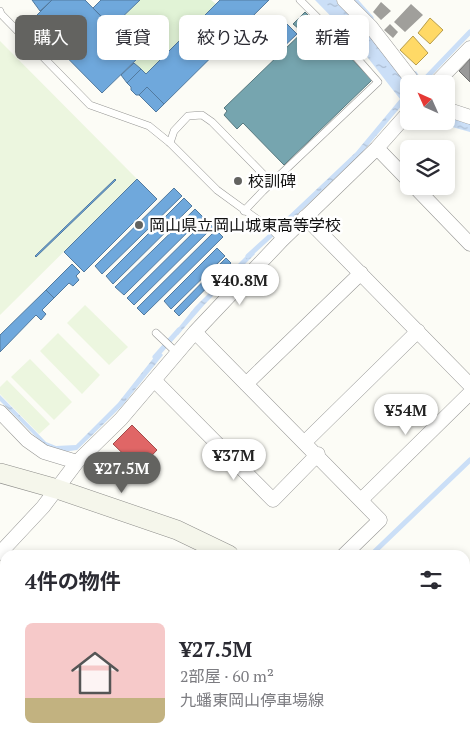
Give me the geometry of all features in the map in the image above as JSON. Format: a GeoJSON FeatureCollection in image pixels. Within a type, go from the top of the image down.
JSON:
{"type":"FeatureCollection","features":[{"type":"Feature","properties":{"kind":"main road"},"geometry":{"type":"LineString","coordinates":[[0,473],[57,489],[177,530],[219,550]]}},
{"type":"Feature","properties":{"kind":"street"},"geometry":{"type":"LineString","coordinates":[[344,0],[371,27],[408,75]]}},
{"type":"Feature","properties":{"kind":"street"},"geometry":{"type":"LineString","coordinates":[[444,75],[470,48]]}},
{"type":"Feature","properties":{"kind":"street"},"geometry":{"type":"LineString","coordinates":[[455,112],[470,117]]}},
{"type":"Feature","properties":{"kind":"street"},"geometry":{"type":"LineString","coordinates":[[3,550],[43,508],[77,462],[121,419],[154,380],[174,351],[196,332],[278,235],[306,217],[377,148],[400,122]]}},
{"type":"Feature","properties":{"kind":"street"},"geometry":{"type":"LineString","coordinates":[[377,148],[400,171]]}},
{"type":"Feature","properties":{"kind":"street"},"geometry":{"type":"LineString","coordinates":[[423,195],[470,244]]}},
{"type":"Feature","properties":{"kind":"street"},"geometry":{"type":"LineString","coordinates":[[306,217],[470,385]]}},
{"type":"Feature","properties":{"kind":"street"},"geometry":{"type":"LineString","coordinates":[[246,384],[361,273]]}},
{"type":"Feature","properties":{"kind":"street"},"geometry":{"type":"LineString","coordinates":[[196,332],[318,454],[380,520],[349,550]]}},
{"type":"Feature","properties":{"kind":"street"},"geometry":{"type":"LineString","coordinates":[[305,442],[418,332]]}},
{"type":"Feature","properties":{"kind":"street"},"geometry":{"type":"LineString","coordinates":[[154,380],[273,500],[318,454]]}},
{"type":"Feature","properties":{"kind":"street"},"geometry":{"type":"LineString","coordinates":[[362,500],[470,393]]}},
{"type":"Feature","properties":{"kind":"street"},"geometry":{"type":"LineString","coordinates":[[0,412],[27,440],[44,452],[77,462]]}},
{"type":"Feature","properties":{"kind":"lane"},"geometry":{"type":"LineString","coordinates":[[244,210],[378,82],[348,48],[300,0]]}},
{"type":"Feature","properties":{"kind":"lane"},"geometry":{"type":"LineString","coordinates":[[0,11],[90,105],[149,126],[170,143],[217,190],[278,235]]}},
{"type":"Feature","properties":{"kind":"lane"},"geometry":{"type":"LineString","coordinates":[[170,143],[174,131],[188,116],[202,115],[212,122],[263,174],[263,191]]}},
{"type":"Feature","properties":{"kind":"lane"},"geometry":{"type":"LineString","coordinates":[[156,333],[174,351]]}},
{"type":"Feature","properties":{"kind":"green space"},"geometry":{"type":"Polygon","coordinates":[[[140,0],[211,0],[216,4],[205,15],[179,15],[179,41],[169,51],[169,15],[124,15],[140,0]]]}},
{"type":"Feature","properties":{"kind":"green space"},"geometry":{"type":"Polygon","coordinates":[[[0,41],[15,56],[15,60],[19,60],[137,179],[0,315],[0,41]]]}},
{"type":"Feature","properties":{"kind":"green space"},"geometry":{"type":"Polygon","coordinates":[[[136,60],[160,60],[146,74],[134,63],[136,60]]]}},
{"type":"Feature","properties":{"kind":"green space"},"geometry":{"type":"Polygon","coordinates":[[[85,305],[128,347],[109,365],[67,323],[85,305]]]}},
{"type":"Feature","properties":{"kind":"green space"},"geometry":{"type":"Polygon","coordinates":[[[58,333],[100,375],[82,394],[40,351],[58,333]]]}},
{"type":"Feature","properties":{"kind":"green space"},"geometry":{"type":"Polygon","coordinates":[[[30,359],[72,402],[54,420],[11,377],[30,359]]]}},
{"type":"Feature","properties":{"kind":"green space"},"geometry":{"type":"Polygon","coordinates":[[[7,380],[50,424],[39,434],[0,394],[0,387],[7,380]]]}},
{"type":"Feature","properties":{"kind":"water"},"geometry":{"type":"Polygon","coordinates":[[[315,0],[336,0],[350,15],[330,15],[315,0]]]}},
{"type":"Feature","properties":{"kind":"water"},"geometry":{"type":"Polygon","coordinates":[[[369,36],[400,75],[400,99],[369,59],[369,36]]]}},
{"type":"Feature","properties":{"kind":"water"},"geometry":{"type":"Polygon","coordinates":[[[400,99],[400,108],[361,154],[287,224],[283,221],[356,152],[400,99]]]}},
{"type":"Feature","properties":{"kind":"water"},"geometry":{"type":"Polygon","coordinates":[[[455,113],[470,118],[470,132],[455,128],[455,113]]]}},
{"type":"Feature","properties":{"kind":"water"},"geometry":{"type":"Polygon","coordinates":[[[251,251],[255,254],[205,304],[178,335],[175,332],[195,307],[251,251]]]}},
{"type":"Feature","properties":{"kind":"water"},"geometry":{"type":"Polygon","coordinates":[[[159,351],[163,355],[122,406],[77,450],[63,452],[46,447],[0,401],[0,395],[46,442],[56,446],[76,445],[118,403],[159,351]]]}},
{"type":"Feature","properties":{"kind":"building: 住宅"},"geometry":{"type":"Polygon","coordinates":[[[430,18],[443,30],[430,44],[418,33],[430,18]]]}},
{"type":"Feature","properties":{"kind":"building: 住宅"},"geometry":{"type":"Polygon","coordinates":[[[413,36],[428,53],[416,65],[400,50],[413,36]]]}},
{"type":"Feature","properties":{"kind":"building: 商業"},"geometry":{"type":"Polygon","coordinates":[[[132,425],[157,450],[139,469],[113,444],[132,425]]]}},
{"type":"Feature","properties":{"kind":"building: 教育"},"geometry":{"type":"Polygon","coordinates":[[[32,0],[52,0],[40,11],[32,0]]]}},
{"type":"Feature","properties":{"kind":"building: 教育"},"geometry":{"type":"Polygon","coordinates":[[[52,0],[85,0],[100,15],[97,15],[97,60],[136,60],[102,93],[69,60],[87,60],[87,15],[37,15],[52,0]]]}},
{"type":"Feature","properties":{"kind":"building: 教育"},"geometry":{"type":"Polygon","coordinates":[[[101,0],[140,0],[124,15],[100,15],[93,8],[101,0]]]}},
{"type":"Feature","properties":{"kind":"building: 教育"},"geometry":{"type":"Polygon","coordinates":[[[220,0],[269,0],[254,15],[205,15],[220,0]]]}},
{"type":"Feature","properties":{"kind":"building: 教育"},"geometry":{"type":"Polygon","coordinates":[[[287,24],[297,34],[287,43],[287,24]]]}},
{"type":"Feature","properties":{"kind":"building: 教育"},"geometry":{"type":"Polygon","coordinates":[[[179,41],[179,60],[208,60],[156,112],[139,95],[136,95],[131,90],[127,83],[141,69],[146,74],[160,60],[169,60],[169,51],[179,41]]]}},
{"type":"Feature","properties":{"kind":"building: 教育"},"geometry":{"type":"Polygon","coordinates":[[[134,63],[141,69],[127,83],[121,75],[134,63]]]}},
{"type":"Feature","properties":{"kind":"building: 教育"},"geometry":{"type":"Polygon","coordinates":[[[147,87],[164,104],[156,112],[139,95],[147,87]]]}},
{"type":"Feature","properties":{"kind":"building: 教育"},"geometry":{"type":"Polygon","coordinates":[[[115,179],[116,180],[35,256],[115,179]]]}},
{"type":"Feature","properties":{"kind":"building: 教育"},"geometry":{"type":"Polygon","coordinates":[[[137,179],[157,199],[84,272],[64,252],[137,179]]]}},
{"type":"Feature","properties":{"kind":"building: 教育"},"geometry":{"type":"Polygon","coordinates":[[[174,188],[182,196],[102,274],[95,266],[174,188]]]}},
{"type":"Feature","properties":{"kind":"building: 教育"},"geometry":{"type":"Polygon","coordinates":[[[184,198],[192,206],[113,284],[106,276],[184,198]]]}},
{"type":"Feature","properties":{"kind":"building: 教育"},"geometry":{"type":"Polygon","coordinates":[[[195,209],[203,217],[124,295],[115,287],[195,209]]]}},
{"type":"Feature","properties":{"kind":"building: 教育"},"geometry":{"type":"Polygon","coordinates":[[[206,220],[213,227],[134,305],[127,298],[206,220]]]}},
{"type":"Feature","properties":{"kind":"building: 教育"},"geometry":{"type":"Polygon","coordinates":[[[216,230],[223,237],[144,315],[137,308],[216,230]]]}},
{"type":"Feature","properties":{"kind":"building: 教育"},"geometry":{"type":"Polygon","coordinates":[[[217,248],[225,256],[171,309],[164,301],[217,248]]]}},
{"type":"Feature","properties":{"kind":"building: 教育"},"geometry":{"type":"Polygon","coordinates":[[[226,258],[231,263],[179,316],[174,311],[226,258]]]}},
{"type":"Feature","properties":{"kind":"building: 教育"},"geometry":{"type":"Polygon","coordinates":[[[72,264],[80,272],[76,276],[79,280],[73,286],[69,283],[54,298],[46,290],[72,264]]]}},
{"type":"Feature","properties":{"kind":"building: 教育"},"geometry":{"type":"Polygon","coordinates":[[[46,290],[54,298],[42,310],[46,314],[41,320],[36,315],[0,352],[0,335],[46,290]]]}},
{"type":"Feature","properties":{"kind":"building: 公共"},"geometry":{"type":"Polygon","coordinates":[[[297,37],[297,60],[353,60],[372,80],[284,165],[243,123],[237,129],[224,115],[227,111],[224,108],[274,60],[287,60],[287,47],[297,37]]]}},
{"type":"Feature","properties":{"kind":"building: 工業"},"geometry":{"type":"Polygon","coordinates":[[[470,59],[470,82],[459,71],[470,59]]]}},
{"type":"Feature","properties":{"kind":"building: その他"},"geometry":{"type":"Polygon","coordinates":[[[381,2],[391,11],[381,20],[373,12],[381,2]]]}},
{"type":"Feature","properties":{"kind":"building: その他"},"geometry":{"type":"Polygon","coordinates":[[[411,4],[423,15],[405,32],[394,22],[411,4]]]}},
{"type":"Feature","properties":{"kind":"building: その他"},"geometry":{"type":"Polygon","coordinates":[[[390,24],[398,32],[393,38],[384,30],[390,24]]]}},
{"type":"Feature","properties":{"kind":"waterway"},"geometry":{"type":"LineString","coordinates":[[355,0],[371,18]]}},
{"type":"Feature","properties":{"kind":"waterway"},"geometry":{"type":"LineString","coordinates":[[415,74],[418,79],[425,79],[470,32]]}},
{"type":"Feature","properties":{"kind":"waterway"},"geometry":{"type":"LineString","coordinates":[[248,256],[290,218]]}},
{"type":"Feature","properties":{"kind":"waterway"},"geometry":{"type":"LineString","coordinates":[[155,357],[179,330]]}},
{"type":"Feature","properties":{"kind":"waterway"},"geometry":{"type":"LineString","coordinates":[[376,550],[470,460]]}},
{"type":"Feature","properties":{"kind":"place","name":"校訓碑"},"geometry":{"type":"Point","coordinates":[238,181]}},
{"type":"Feature","properties":{"kind":"place","name":"岡山県立岡山城東高等学校"},"geometry":{"type":"Point","coordinates":[139,225]}}]}
